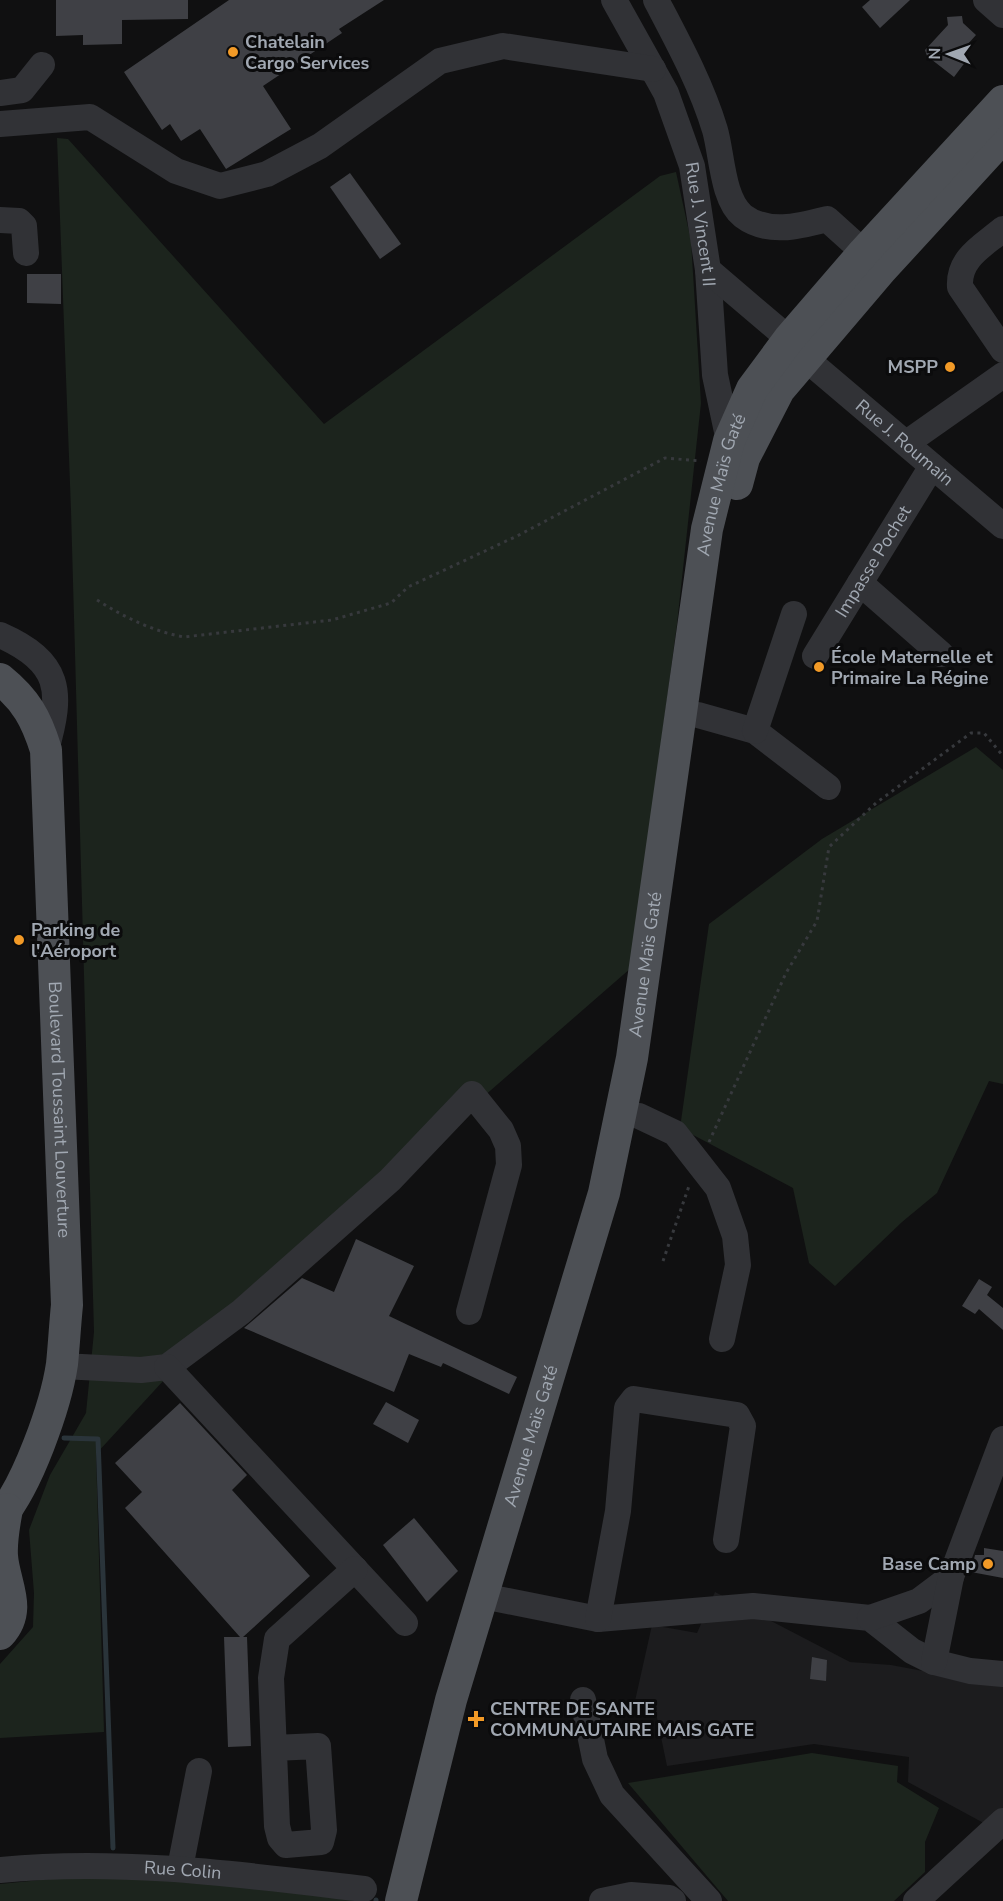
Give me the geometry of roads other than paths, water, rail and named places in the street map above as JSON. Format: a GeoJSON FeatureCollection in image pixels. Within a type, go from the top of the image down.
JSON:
{"type":"FeatureCollection","features":[{"type":"Feature","properties":{"kind":"main road","name":"Avenue Maïs Gaté"},"geometry":{"type":"LineString","coordinates":[[492,1597],[604,1193],[632,1058],[707,529],[752,389],[798,349],[1003,101]]}},
{"type":"Feature","properties":{"kind":"main road","name":"Avenue Maïs Gaté"},"geometry":{"type":"LineString","coordinates":[[873,261],[1003,137]]}},
{"type":"Feature","properties":{"kind":"main road","name":"Avenue Maïs Gaté"},"geometry":{"type":"LineString","coordinates":[[409,1900],[451,1700],[492,1597],[609,1248],[639,1116],[662,988],[726,520],[732,453]]}},
{"type":"Feature","properties":{"kind":"main road","name":"Boulevard Toussaint Louverture"},"geometry":{"type":"LineString","coordinates":[[0,679],[22,696],[40,732],[46,750],[67,1305],[62,1366],[33,1457],[4,1513],[2,1560],[12,1597],[11,1615],[0,1634]]}},
{"type":"Feature","properties":{"kind":"street","name":"Rue J. Vincent II"},"geometry":{"type":"LineString","coordinates":[[614,0],[666,93],[692,166],[708,270],[715,375],[732,453]]}},
{"type":"Feature","properties":{"kind":"street"},"geometry":{"type":"LineString","coordinates":[[656,0],[702,92],[716,131],[726,188],[742,216],[769,227],[790,228],[827,219],[873,261]]}},
{"type":"Feature","properties":{"kind":"street"},"geometry":{"type":"LineString","coordinates":[[0,124],[90,117],[176,171],[220,186],[267,174],[320,146],[440,61],[503,46],[653,69]]}},
{"type":"Feature","properties":{"kind":"street"},"geometry":{"type":"LineString","coordinates":[[0,93],[22,90],[42,65]]}},
{"type":"Feature","properties":{"kind":"street"},"geometry":{"type":"LineString","coordinates":[[0,220],[19,221],[24,225],[26,253]]}},
{"type":"Feature","properties":{"kind":"street"},"geometry":{"type":"LineString","coordinates":[[1003,229],[969,256],[959,275],[960,287],[1003,350]]}},
{"type":"Feature","properties":{"kind":"street","name":"Rue J. Roumain"},"geometry":{"type":"LineString","coordinates":[[708,270],[1003,526]]}},
{"type":"Feature","properties":{"kind":"street"},"geometry":{"type":"LineString","coordinates":[[908,442],[1003,375]]}},
{"type":"Feature","properties":{"kind":"street","name":"Impasse Pochet"},"geometry":{"type":"LineString","coordinates":[[815,656],[932,466]]}},
{"type":"Feature","properties":{"kind":"street"},"geometry":{"type":"LineString","coordinates":[[860,583],[941,654]]}},
{"type":"Feature","properties":{"kind":"street"},"geometry":{"type":"LineString","coordinates":[[755,731],[794,614]]}},
{"type":"Feature","properties":{"kind":"street"},"geometry":{"type":"LineString","coordinates":[[0,635],[34,654],[53,677],[56,714],[46,750]]}},
{"type":"Feature","properties":{"kind":"street"},"geometry":{"type":"LineString","coordinates":[[698,715],[755,731],[828,787]]}},
{"type":"Feature","properties":{"kind":"street"},"geometry":{"type":"LineString","coordinates":[[62,1366],[141,1370],[167,1367],[241,1312],[390,1180],[472,1094],[501,1130],[508,1146],[509,1165],[469,1312]]}},
{"type":"Feature","properties":{"kind":"street"},"geometry":{"type":"LineString","coordinates":[[639,1116],[675,1133],[718,1188],[735,1236],[738,1265],[722,1339]]}},
{"type":"Feature","properties":{"kind":"street"},"geometry":{"type":"LineString","coordinates":[[167,1367],[405,1623]]}},
{"type":"Feature","properties":{"kind":"street"},"geometry":{"type":"LineString","coordinates":[[598,1620],[618,1511],[627,1408],[634,1399],[737,1415],[743,1426],[726,1539]]}},
{"type":"Feature","properties":{"kind":"street"},"geometry":{"type":"LineString","coordinates":[[934,1662],[951,1577],[1003,1439]]}},
{"type":"Feature","properties":{"kind":"street"},"geometry":{"type":"LineString","coordinates":[[273,1748],[271,1678],[277,1639],[355,1569]]}},
{"type":"Feature","properties":{"kind":"street"},"geometry":{"type":"LineString","coordinates":[[492,1597],[598,1620],[753,1606],[870,1618],[919,1601],[951,1577]]}},
{"type":"Feature","properties":{"kind":"street"},"geometry":{"type":"LineString","coordinates":[[870,1618],[912,1651],[934,1662],[970,1671],[1003,1674]]}},
{"type":"Feature","properties":{"kind":"street"},"geometry":{"type":"LineString","coordinates":[[583,1700],[595,1760],[612,1795],[709,1901]]}},
{"type":"Feature","properties":{"kind":"street"},"geometry":{"type":"LineString","coordinates":[[180,1868],[199,1771]]}},
{"type":"Feature","properties":{"kind":"street"},"geometry":{"type":"LineString","coordinates":[[916,1901],[1003,1821]]}},
{"type":"Feature","properties":{"kind":"street","name":"Rue Colin"},"geometry":{"type":"LineString","coordinates":[[0,1870],[26,1867],[180,1868],[364,1889]]}},
{"type":"Feature","properties":{"kind":"street"},"geometry":{"type":"LineString","coordinates":[[602,1901],[632,1895],[669,1898],[673,1901]]}},
{"type":"Feature","properties":{"kind":"waterway"},"geometry":{"type":"LineString","coordinates":[[64,1438],[98,1439],[113,1848]]}},
{"type":"Feature","properties":{"kind":"place","name":"Chatelain Cargo Services"},"geometry":{"type":"Point","coordinates":[233,52]}},
{"type":"Feature","properties":{"kind":"place","name":"MSPP"},"geometry":{"type":"Point","coordinates":[950,367]}},
{"type":"Feature","properties":{"kind":"place","name":"École Maternelle et Primaire La Régine"},"geometry":{"type":"Point","coordinates":[819,667]}},
{"type":"Feature","properties":{"kind":"place","name":"Parking de l'Aéroport"},"geometry":{"type":"Point","coordinates":[19,940]}},
{"type":"Feature","properties":{"kind":"place","name":"Base Camp"},"geometry":{"type":"Point","coordinates":[988,1564]}},
{"type":"Feature","properties":{"kind":"place","name":"CENTRE DE SANTE COMMUNAUTAIRE MAIS GATE"},"geometry":{"type":"Point","coordinates":[476,1719]}}]}
